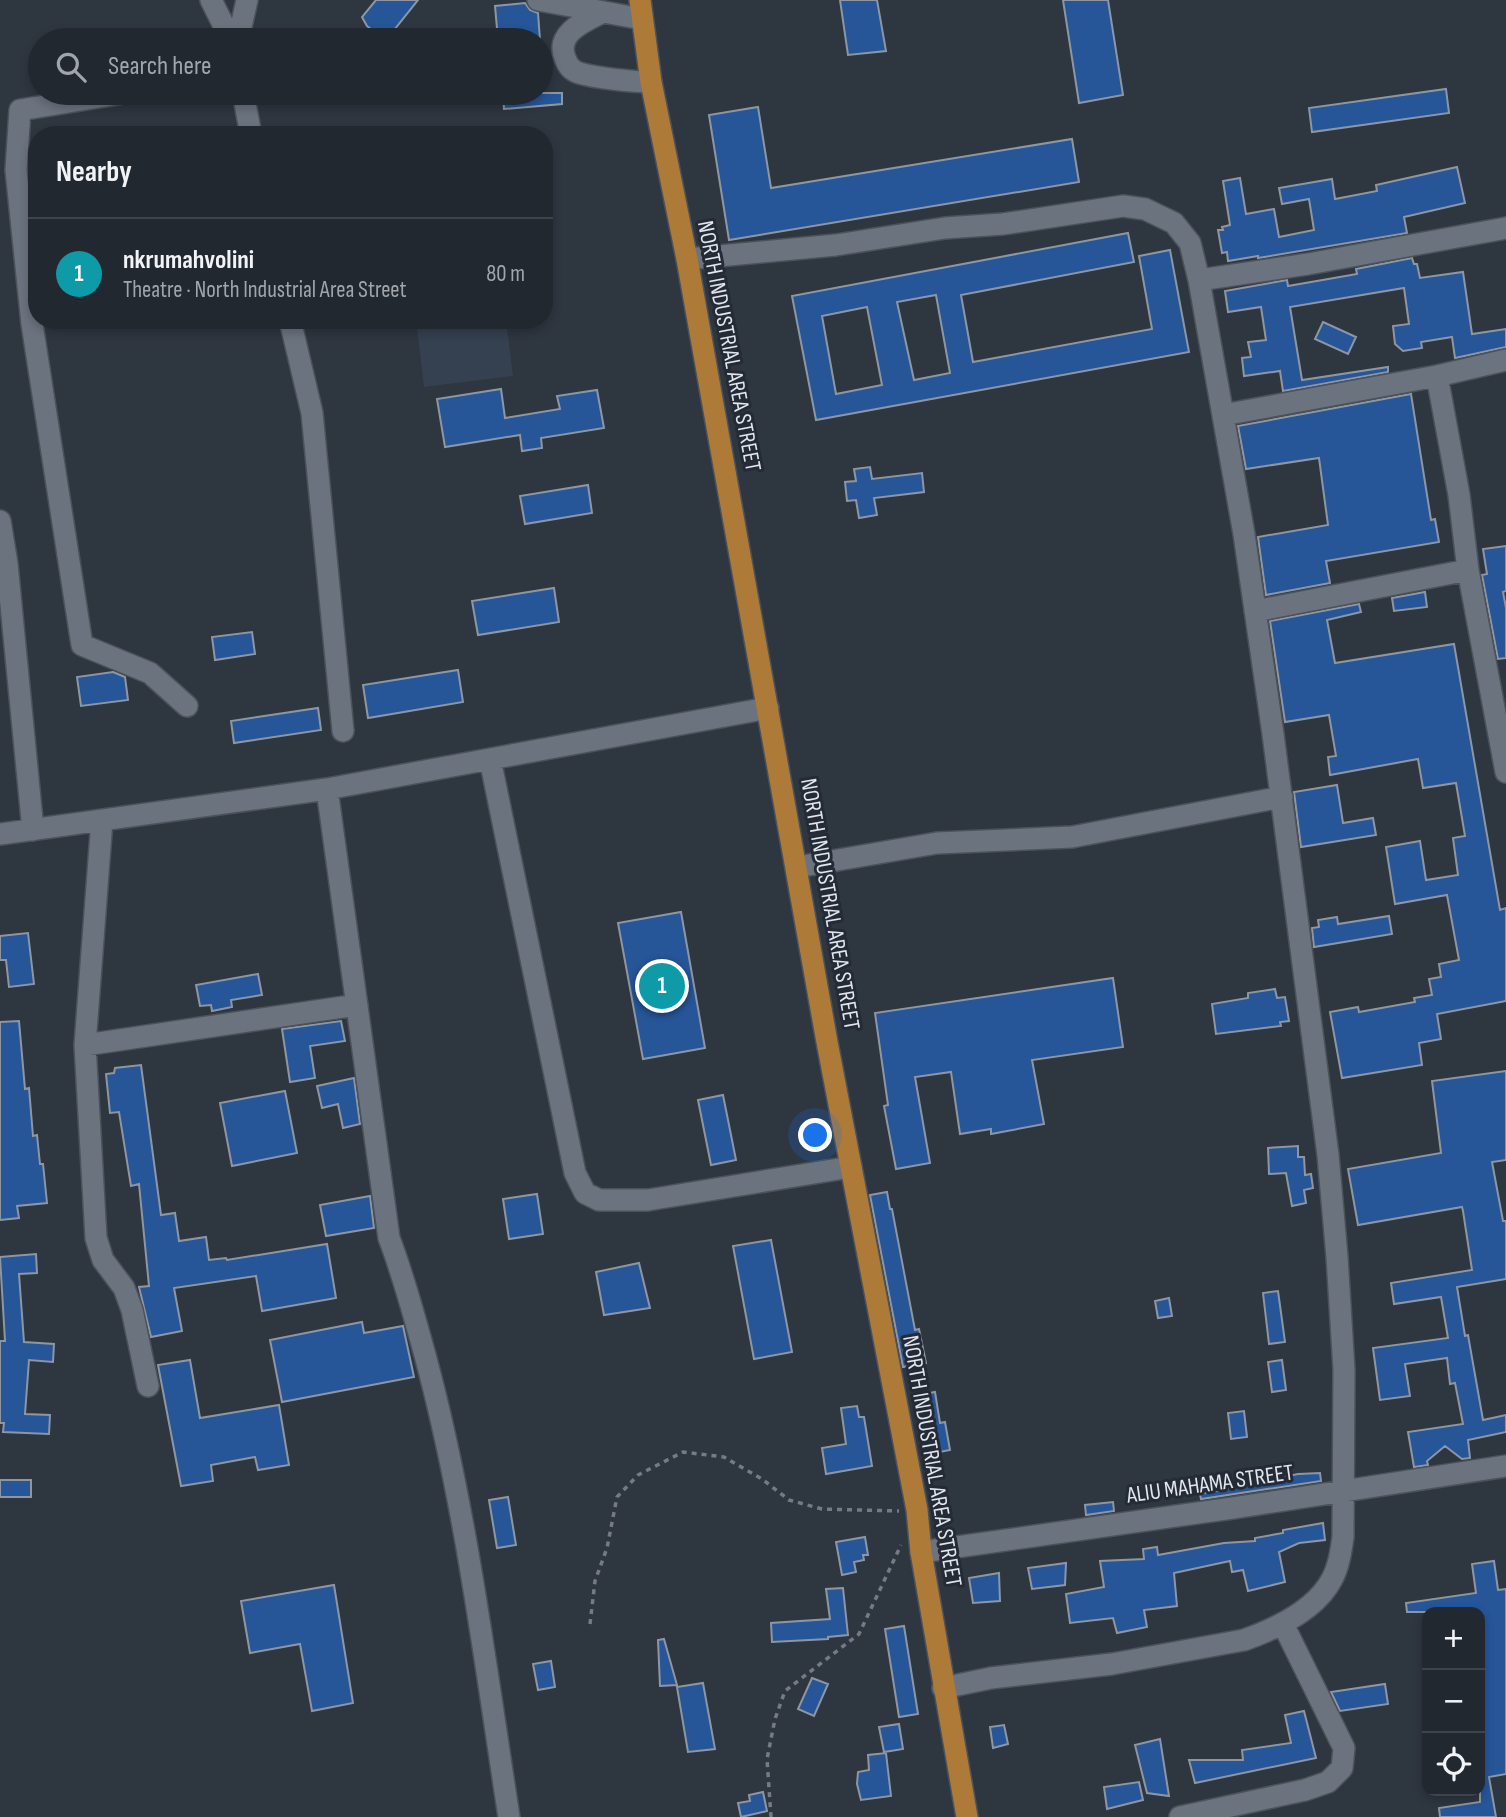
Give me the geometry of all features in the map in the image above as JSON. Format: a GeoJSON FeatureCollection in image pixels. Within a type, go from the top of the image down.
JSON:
{"type":"FeatureCollection","features":[{"type":"Feature","properties":{"kind":"main road","name":"NORTH INDUSTRIAL AREA STREET"},"geometry":{"type":"LineString","coordinates":[[641,9],[651,82],[687,259],[851,1167],[917,1510],[920,1552],[967,1817]]}},
{"type":"Feature","properties":{"kind":"street"},"geometry":{"type":"LineString","coordinates":[[211,0],[225,28]]}},
{"type":"Feature","properties":{"kind":"street"},"geometry":{"type":"LineString","coordinates":[[241,28],[247,0]]}},
{"type":"Feature","properties":{"kind":"street"},"geometry":{"type":"LineString","coordinates":[[538,0],[603,12],[641,9]]}},
{"type":"Feature","properties":{"kind":"street"},"geometry":{"type":"LineString","coordinates":[[603,12],[578,24],[562,45],[569,68],[580,73],[651,82]]}},
{"type":"Feature","properties":{"kind":"street"},"geometry":{"type":"LineString","coordinates":[[28,283],[16,170],[20,110],[51,105]]}},
{"type":"Feature","properties":{"kind":"street"},"geometry":{"type":"LineString","coordinates":[[245,105],[249,126]]}},
{"type":"Feature","properties":{"kind":"street"},"geometry":{"type":"LineString","coordinates":[[687,259],[836,245],[1124,206],[1145,209],[1174,223],[1190,243],[1199,280],[1244,534],[1282,797],[1334,1207],[1344,1370],[1343,1537],[1336,1571],[1330,1583],[1312,1602],[1283,1624],[1244,1640],[1112,1664],[991,1678],[943,1688]]}},
{"type":"Feature","properties":{"kind":"street"},"geometry":{"type":"LineString","coordinates":[[1199,280],[1321,262],[1506,228]]}},
{"type":"Feature","properties":{"kind":"street"},"geometry":{"type":"LineString","coordinates":[[34,329],[82,645],[150,673],[187,706]]}},
{"type":"Feature","properties":{"kind":"street"},"geometry":{"type":"LineString","coordinates":[[292,329],[312,413],[342,731]]}},
{"type":"Feature","properties":{"kind":"street"},"geometry":{"type":"LineString","coordinates":[[1223,415],[1437,376],[1506,360]]}},
{"type":"Feature","properties":{"kind":"street"},"geometry":{"type":"LineString","coordinates":[[1437,376],[1459,495],[1468,570],[1506,772]]}},
{"type":"Feature","properties":{"kind":"street"},"geometry":{"type":"LineString","coordinates":[[0,521],[7,564],[33,830]]}},
{"type":"Feature","properties":{"kind":"street"},"geometry":{"type":"LineString","coordinates":[[1255,611],[1468,570]]}},
{"type":"Feature","properties":{"kind":"street"},"geometry":{"type":"LineString","coordinates":[[0,834],[327,789],[768,708]]}},
{"type":"Feature","properties":{"kind":"street"},"geometry":{"type":"LineString","coordinates":[[490,759],[575,1174],[585,1193],[599,1200],[648,1200],[851,1167]]}},
{"type":"Feature","properties":{"kind":"street"},"geometry":{"type":"LineString","coordinates":[[327,789],[389,1238],[404,1275],[443,1425],[468,1557],[509,1817]]}},
{"type":"Feature","properties":{"kind":"street"},"geometry":{"type":"LineString","coordinates":[[797,867],[937,843],[1072,837],[1282,797]]}},
{"type":"Feature","properties":{"kind":"street"},"geometry":{"type":"LineString","coordinates":[[102,820],[85,1045],[96,1238],[103,1260],[124,1288],[132,1310],[148,1386]]}},
{"type":"Feature","properties":{"kind":"street"},"geometry":{"type":"LineString","coordinates":[[85,1045],[357,1005]]}},
{"type":"Feature","properties":{"kind":"street","name":"ALIU MAHAMA STREET"},"geometry":{"type":"LineString","coordinates":[[920,1552],[1506,1465]]}},
{"type":"Feature","properties":{"kind":"street"},"geometry":{"type":"LineString","coordinates":[[1180,1817],[1305,1790],[1328,1782],[1342,1768],[1344,1748],[1283,1624]]}},
{"type":"Feature","properties":{"kind":"path"},"geometry":{"type":"LineString","coordinates":[[590,1624],[595,1581],[607,1548],[617,1497],[638,1475],[683,1451],[724,1457],[762,1479],[789,1500],[822,1509],[883,1513],[917,1510]]}},
{"type":"Feature","properties":{"kind":"path"},"geometry":{"type":"LineString","coordinates":[[771,1817],[767,1759],[775,1719],[785,1691],[859,1634],[917,1510]]}},
{"type":"Feature","properties":{"kind":"shaded area"},"geometry":{"type":"Polygon","coordinates":[[[417,329],[507,329],[513,376],[424,387],[417,329]]]}},
{"type":"Feature","properties":{"kind":"building"},"geometry":{"type":"Polygon","coordinates":[[[376,0],[418,0],[396,28],[370,28],[362,17],[376,0]]]}},
{"type":"Feature","properties":{"kind":"building"},"geometry":{"type":"Polygon","coordinates":[[[840,0],[877,0],[886,51],[848,55],[840,0]]]}},
{"type":"Feature","properties":{"kind":"building"},"geometry":{"type":"Polygon","coordinates":[[[1063,0],[1108,0],[1123,95],[1079,103],[1063,0]]]}},
{"type":"Feature","properties":{"kind":"building"},"geometry":{"type":"Polygon","coordinates":[[[525,3],[530,10],[538,13],[539,28],[497,28],[495,6],[525,3]]]}},
{"type":"Feature","properties":{"kind":"building"},"geometry":{"type":"Polygon","coordinates":[[[1446,89],[1449,113],[1312,132],[1309,108],[1446,89]]]}},
{"type":"Feature","properties":{"kind":"building"},"geometry":{"type":"Polygon","coordinates":[[[553,93],[562,93],[562,104],[553,105],[553,93]]]}},
{"type":"Feature","properties":{"kind":"building"},"geometry":{"type":"Polygon","coordinates":[[[504,105],[550,105],[504,109],[504,105]]]}},
{"type":"Feature","properties":{"kind":"building"},"geometry":{"type":"Polygon","coordinates":[[[758,107],[771,188],[1072,139],[1079,182],[729,240],[709,115],[758,107]]]}},
{"type":"Feature","properties":{"kind":"building"},"geometry":{"type":"Polygon","coordinates":[[[1457,167],[1465,203],[1404,217],[1407,233],[1258,258],[1228,261],[1227,252],[1222,253],[1218,230],[1230,225],[1223,181],[1240,178],[1246,214],[1274,209],[1279,237],[1314,230],[1309,199],[1282,204],[1279,188],[1332,179],[1335,199],[1377,191],[1376,185],[1457,167]]]}},
{"type":"Feature","properties":{"kind":"building"},"geometry":{"type":"Polygon","coordinates":[[[1128,233],[1134,262],[961,295],[973,362],[1152,329],[1139,256],[1170,250],[1189,352],[816,420],[792,296],[1128,233]],[[936,295],[897,302],[914,380],[950,373],[936,295]],[[867,307],[822,316],[836,394],[882,385],[867,307]]]}},
{"type":"Feature","properties":{"kind":"building"},"geometry":{"type":"Polygon","coordinates":[[[1412,258],[1414,264],[1417,264],[1420,278],[1463,272],[1472,334],[1506,329],[1506,347],[1455,358],[1452,337],[1421,342],[1422,348],[1403,351],[1395,344],[1393,326],[1409,324],[1404,288],[1290,307],[1302,380],[1388,367],[1388,372],[1283,391],[1280,371],[1244,376],[1242,358],[1251,357],[1248,342],[1266,340],[1261,307],[1228,312],[1225,291],[1287,280],[1288,286],[1357,274],[1356,269],[1412,258]]]}},
{"type":"Feature","properties":{"kind":"building"},"geometry":{"type":"Polygon","coordinates":[[[1323,322],[1356,337],[1348,354],[1315,339],[1323,322]]]}},
{"type":"Feature","properties":{"kind":"building"},"geometry":{"type":"Polygon","coordinates":[[[501,389],[505,418],[560,409],[557,396],[597,390],[604,428],[541,438],[542,448],[522,451],[520,435],[445,447],[437,399],[501,389]]]}},
{"type":"Feature","properties":{"kind":"building"},"geometry":{"type":"Polygon","coordinates":[[[1411,394],[1431,520],[1435,519],[1439,542],[1326,561],[1330,583],[1266,595],[1258,537],[1328,525],[1319,458],[1246,469],[1238,426],[1411,394]]]}},
{"type":"Feature","properties":{"kind":"building"},"geometry":{"type":"Polygon","coordinates":[[[870,467],[872,479],[922,473],[924,492],[874,498],[877,515],[859,518],[856,500],[847,501],[845,482],[856,481],[854,469],[870,467]]]}},
{"type":"Feature","properties":{"kind":"building"},"geometry":{"type":"Polygon","coordinates":[[[588,485],[592,513],[525,524],[520,496],[588,485]]]}},
{"type":"Feature","properties":{"kind":"building"},"geometry":{"type":"Polygon","coordinates":[[[1506,546],[1506,591],[1503,592],[1506,608],[1506,658],[1498,659],[1482,575],[1487,574],[1483,549],[1506,546]]]}},
{"type":"Feature","properties":{"kind":"building"},"geometry":{"type":"Polygon","coordinates":[[[554,588],[559,622],[478,635],[472,601],[554,588]]]}},
{"type":"Feature","properties":{"kind":"building"},"geometry":{"type":"Polygon","coordinates":[[[1425,592],[1427,607],[1394,611],[1392,598],[1425,592]]]}},
{"type":"Feature","properties":{"kind":"building"},"geometry":{"type":"Polygon","coordinates":[[[1359,604],[1361,612],[1327,620],[1335,663],[1454,644],[1500,910],[1506,908],[1506,1001],[1437,1014],[1441,1039],[1419,1043],[1422,1065],[1342,1078],[1330,1012],[1358,1007],[1359,1012],[1415,1002],[1414,998],[1432,995],[1429,979],[1441,977],[1439,964],[1459,960],[1447,895],[1395,904],[1386,847],[1420,841],[1426,880],[1458,875],[1453,838],[1465,836],[1456,783],[1423,788],[1418,759],[1330,775],[1328,757],[1336,756],[1329,715],[1285,722],[1270,621],[1359,604]]]}},
{"type":"Feature","properties":{"kind":"building"},"geometry":{"type":"Polygon","coordinates":[[[252,632],[255,654],[215,660],[212,637],[252,632]]]}},
{"type":"Feature","properties":{"kind":"building"},"geometry":{"type":"Polygon","coordinates":[[[458,670],[463,702],[368,718],[363,685],[458,670]]]}},
{"type":"Feature","properties":{"kind":"building"},"geometry":{"type":"Polygon","coordinates":[[[113,672],[125,677],[128,700],[81,706],[77,677],[113,672]]]}},
{"type":"Feature","properties":{"kind":"building"},"geometry":{"type":"Polygon","coordinates":[[[318,708],[321,730],[234,743],[231,721],[318,708]]]}},
{"type":"Feature","properties":{"kind":"building"},"geometry":{"type":"Polygon","coordinates":[[[1337,785],[1343,823],[1373,818],[1376,835],[1301,847],[1294,792],[1337,785]]]}},
{"type":"Feature","properties":{"kind":"building"},"geometry":{"type":"Polygon","coordinates":[[[681,912],[705,1048],[643,1059],[618,923],[681,912]]]}},
{"type":"Feature","properties":{"kind":"building"},"geometry":{"type":"Polygon","coordinates":[[[1389,916],[1392,934],[1314,947],[1312,928],[1319,927],[1318,920],[1337,917],[1338,924],[1389,916]]]}},
{"type":"Feature","properties":{"kind":"building"},"geometry":{"type":"Polygon","coordinates":[[[28,933],[34,984],[9,987],[6,960],[0,960],[0,936],[28,933]]]}},
{"type":"Feature","properties":{"kind":"building"},"geometry":{"type":"Polygon","coordinates":[[[258,974],[262,995],[231,1000],[232,1007],[212,1011],[211,1005],[200,1006],[196,985],[258,974]]]}},
{"type":"Feature","properties":{"kind":"building"},"geometry":{"type":"Polygon","coordinates":[[[1113,978],[1123,1047],[1032,1060],[1044,1124],[991,1134],[991,1129],[960,1134],[951,1072],[915,1077],[930,1163],[896,1169],[884,1106],[888,1105],[875,1013],[1113,978]]]}},
{"type":"Feature","properties":{"kind":"building"},"geometry":{"type":"Polygon","coordinates":[[[1275,989],[1277,998],[1285,997],[1289,1021],[1280,1022],[1281,1026],[1216,1034],[1212,1004],[1248,998],[1248,993],[1275,989]]]}},
{"type":"Feature","properties":{"kind":"building"},"geometry":{"type":"Polygon","coordinates":[[[19,1021],[25,1089],[29,1088],[33,1136],[37,1135],[47,1203],[17,1206],[19,1218],[0,1220],[0,1022],[19,1021]]]}},
{"type":"Feature","properties":{"kind":"building"},"geometry":{"type":"Polygon","coordinates":[[[341,1021],[345,1041],[310,1046],[315,1078],[290,1082],[282,1029],[341,1021]]]}},
{"type":"Feature","properties":{"kind":"building"},"geometry":{"type":"Polygon","coordinates":[[[141,1065],[161,1215],[175,1213],[179,1241],[206,1237],[209,1260],[227,1260],[327,1244],[336,1298],[262,1311],[256,1276],[174,1288],[182,1331],[151,1337],[139,1287],[149,1286],[139,1184],[131,1186],[119,1112],[110,1113],[106,1074],[114,1073],[115,1068],[141,1065]]]}},
{"type":"Feature","properties":{"kind":"building"},"geometry":{"type":"Polygon","coordinates":[[[1506,1071],[1506,1160],[1492,1162],[1503,1221],[1506,1221],[1506,1279],[1457,1287],[1483,1420],[1506,1415],[1506,1432],[1468,1440],[1470,1458],[1462,1459],[1445,1446],[1427,1461],[1428,1465],[1414,1467],[1408,1432],[1463,1424],[1455,1383],[1450,1384],[1447,1358],[1405,1364],[1410,1396],[1380,1400],[1373,1348],[1448,1338],[1441,1297],[1394,1304],[1391,1283],[1472,1270],[1463,1211],[1462,1207],[1358,1225],[1348,1169],[1441,1153],[1432,1081],[1506,1071]]]}},
{"type":"Feature","properties":{"kind":"building"},"geometry":{"type":"Polygon","coordinates":[[[354,1078],[360,1124],[343,1128],[338,1104],[322,1108],[317,1086],[354,1078]]]}},
{"type":"Feature","properties":{"kind":"building"},"geometry":{"type":"Polygon","coordinates":[[[285,1091],[297,1153],[232,1166],[220,1103],[285,1091]]]}},
{"type":"Feature","properties":{"kind":"building"},"geometry":{"type":"Polygon","coordinates":[[[723,1095],[736,1160],[711,1165],[698,1100],[723,1095]]]}},
{"type":"Feature","properties":{"kind":"building"},"geometry":{"type":"Polygon","coordinates":[[[1298,1146],[1298,1157],[1304,1157],[1305,1175],[1311,1174],[1313,1188],[1304,1190],[1306,1203],[1292,1206],[1286,1173],[1269,1174],[1268,1148],[1298,1146]]]}},
{"type":"Feature","properties":{"kind":"building"},"geometry":{"type":"Polygon","coordinates":[[[887,1192],[915,1330],[919,1329],[926,1363],[903,1367],[870,1195],[887,1192]]]}},
{"type":"Feature","properties":{"kind":"building"},"geometry":{"type":"Polygon","coordinates":[[[537,1194],[543,1234],[509,1239],[503,1199],[537,1194]]]}},
{"type":"Feature","properties":{"kind":"building"},"geometry":{"type":"Polygon","coordinates":[[[370,1196],[374,1228],[326,1236],[320,1205],[370,1196]]]}},
{"type":"Feature","properties":{"kind":"building"},"geometry":{"type":"Polygon","coordinates":[[[771,1240],[792,1352],[754,1359],[733,1246],[771,1240]]]}},
{"type":"Feature","properties":{"kind":"building"},"geometry":{"type":"Polygon","coordinates":[[[36,1254],[37,1273],[19,1274],[24,1342],[54,1344],[53,1362],[29,1360],[25,1414],[50,1415],[49,1434],[3,1432],[4,1423],[0,1423],[0,1341],[5,1341],[0,1257],[36,1254]]]}},
{"type":"Feature","properties":{"kind":"building"},"geometry":{"type":"Polygon","coordinates":[[[639,1263],[650,1308],[604,1315],[596,1272],[639,1263]]]}},
{"type":"Feature","properties":{"kind":"building"},"geometry":{"type":"Polygon","coordinates":[[[1278,1291],[1285,1342],[1269,1344],[1263,1293],[1278,1291]]]}},
{"type":"Feature","properties":{"kind":"building"},"geometry":{"type":"Polygon","coordinates":[[[1169,1298],[1172,1316],[1158,1318],[1155,1301],[1169,1298]]]}},
{"type":"Feature","properties":{"kind":"building"},"geometry":{"type":"Polygon","coordinates":[[[362,1322],[364,1333],[403,1326],[414,1377],[282,1402],[270,1340],[362,1322]]]}},
{"type":"Feature","properties":{"kind":"building"},"geometry":{"type":"Polygon","coordinates":[[[190,1360],[200,1418],[279,1405],[289,1465],[258,1470],[255,1457],[211,1465],[213,1481],[181,1486],[158,1365],[190,1360]]]}},
{"type":"Feature","properties":{"kind":"building"},"geometry":{"type":"Polygon","coordinates":[[[1282,1360],[1286,1390],[1272,1392],[1268,1362],[1282,1360]]]}},
{"type":"Feature","properties":{"kind":"building"},"geometry":{"type":"Polygon","coordinates":[[[935,1392],[940,1423],[945,1422],[950,1450],[929,1454],[919,1395],[935,1392]]]}},
{"type":"Feature","properties":{"kind":"building"},"geometry":{"type":"Polygon","coordinates":[[[857,1406],[859,1417],[864,1417],[872,1466],[826,1474],[822,1448],[846,1444],[841,1408],[857,1406]]]}},
{"type":"Feature","properties":{"kind":"building"},"geometry":{"type":"Polygon","coordinates":[[[1244,1411],[1247,1437],[1231,1439],[1228,1413],[1244,1411]]]}},
{"type":"Feature","properties":{"kind":"building"},"geometry":{"type":"Polygon","coordinates":[[[1320,1473],[1321,1481],[1201,1499],[1200,1494],[1298,1474],[1320,1473]]]}},
{"type":"Feature","properties":{"kind":"building"},"geometry":{"type":"Polygon","coordinates":[[[0,1480],[31,1480],[31,1497],[0,1497],[0,1480]]]}},
{"type":"Feature","properties":{"kind":"building"},"geometry":{"type":"Polygon","coordinates":[[[508,1497],[516,1545],[497,1548],[489,1500],[508,1497]]]}},
{"type":"Feature","properties":{"kind":"building"},"geometry":{"type":"Polygon","coordinates":[[[1113,1502],[1114,1511],[1086,1515],[1085,1505],[1113,1502]]]}},
{"type":"Feature","properties":{"kind":"building"},"geometry":{"type":"Polygon","coordinates":[[[1323,1523],[1325,1540],[1299,1543],[1279,1552],[1285,1582],[1248,1591],[1243,1570],[1232,1572],[1230,1561],[1174,1573],[1177,1606],[1144,1610],[1147,1627],[1117,1633],[1113,1618],[1070,1623],[1066,1594],[1104,1587],[1100,1561],[1144,1559],[1143,1549],[1157,1547],[1158,1555],[1224,1543],[1255,1541],[1255,1538],[1283,1533],[1283,1530],[1323,1523]]]}},
{"type":"Feature","properties":{"kind":"building"},"geometry":{"type":"Polygon","coordinates":[[[865,1537],[868,1555],[863,1555],[864,1560],[854,1562],[856,1572],[842,1575],[836,1542],[865,1537]]]}},
{"type":"Feature","properties":{"kind":"building"},"geometry":{"type":"Polygon","coordinates":[[[1494,1561],[1498,1590],[1506,1589],[1506,1774],[1489,1777],[1496,1817],[1440,1817],[1439,1808],[1480,1802],[1480,1796],[1485,1796],[1485,1607],[1422,1607],[1422,1612],[1407,1612],[1406,1603],[1476,1593],[1472,1564],[1494,1561]]]}},
{"type":"Feature","properties":{"kind":"building"},"geometry":{"type":"Polygon","coordinates":[[[1066,1563],[1065,1585],[1032,1589],[1028,1568],[1066,1563]]]}},
{"type":"Feature","properties":{"kind":"building"},"geometry":{"type":"Polygon","coordinates":[[[999,1573],[1000,1601],[973,1603],[969,1578],[999,1573]]]}},
{"type":"Feature","properties":{"kind":"building"},"geometry":{"type":"Polygon","coordinates":[[[334,1585],[353,1703],[312,1711],[300,1644],[250,1653],[241,1601],[334,1585]]]}},
{"type":"Feature","properties":{"kind":"building"},"geometry":{"type":"Polygon","coordinates":[[[843,1588],[848,1635],[828,1639],[772,1642],[771,1623],[830,1619],[826,1589],[843,1588]]]}},
{"type":"Feature","properties":{"kind":"building"},"geometry":{"type":"Polygon","coordinates":[[[904,1626],[918,1714],[899,1717],[885,1629],[904,1626]]]}},
{"type":"Feature","properties":{"kind":"building"},"geometry":{"type":"Polygon","coordinates":[[[664,1639],[677,1685],[660,1686],[658,1640],[664,1639]]]}},
{"type":"Feature","properties":{"kind":"building"},"geometry":{"type":"Polygon","coordinates":[[[551,1661],[555,1687],[538,1690],[533,1664],[551,1661]]]}},
{"type":"Feature","properties":{"kind":"building"},"geometry":{"type":"Polygon","coordinates":[[[812,1678],[828,1684],[814,1716],[798,1709],[812,1678]]]}},
{"type":"Feature","properties":{"kind":"building"},"geometry":{"type":"Polygon","coordinates":[[[703,1683],[715,1749],[688,1752],[677,1687],[703,1683]]]}},
{"type":"Feature","properties":{"kind":"building"},"geometry":{"type":"Polygon","coordinates":[[[1385,1684],[1388,1704],[1340,1711],[1331,1692],[1385,1684]]]}},
{"type":"Feature","properties":{"kind":"building"},"geometry":{"type":"Polygon","coordinates":[[[1304,1711],[1316,1758],[1195,1783],[1189,1760],[1243,1760],[1242,1750],[1291,1743],[1285,1715],[1304,1711]]]}},
{"type":"Feature","properties":{"kind":"building"},"geometry":{"type":"Polygon","coordinates":[[[899,1724],[903,1749],[884,1752],[879,1727],[899,1724]]]}},
{"type":"Feature","properties":{"kind":"building"},"geometry":{"type":"Polygon","coordinates":[[[1004,1725],[1008,1744],[993,1748],[990,1727],[1004,1725]]]}},
{"type":"Feature","properties":{"kind":"building"},"geometry":{"type":"Polygon","coordinates":[[[1160,1739],[1169,1796],[1147,1793],[1135,1745],[1160,1739]]]}},
{"type":"Feature","properties":{"kind":"building"},"geometry":{"type":"Polygon","coordinates":[[[886,1753],[891,1796],[861,1800],[857,1784],[858,1772],[869,1770],[868,1755],[886,1753]]]}},
{"type":"Feature","properties":{"kind":"building"},"geometry":{"type":"Polygon","coordinates":[[[1139,1782],[1143,1800],[1107,1809],[1104,1787],[1139,1782]]]}},
{"type":"Feature","properties":{"kind":"building"},"geometry":{"type":"Polygon","coordinates":[[[763,1792],[767,1811],[741,1817],[738,1803],[750,1801],[749,1795],[763,1792]]]}},
{"type":"Feature","properties":{"kind":"place","name":"nkrumahvolini"},"geometry":{"type":"Point","coordinates":[662,986]}}]}
